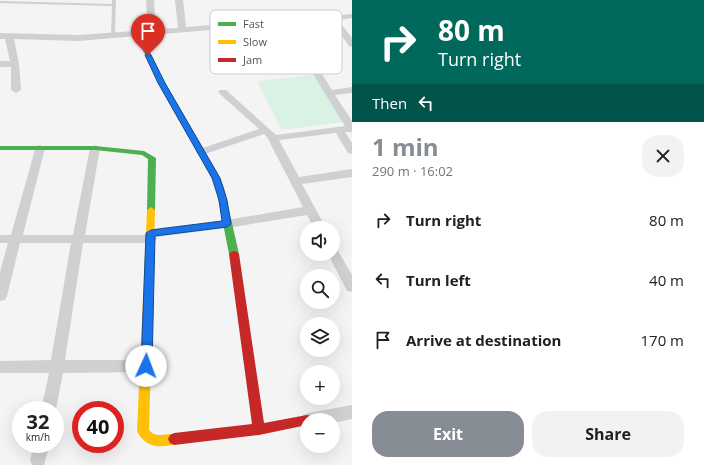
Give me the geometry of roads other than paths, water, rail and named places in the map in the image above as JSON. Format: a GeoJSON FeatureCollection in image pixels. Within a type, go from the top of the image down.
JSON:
{"type":"FeatureCollection","features":[{"type":"Feature","properties":{"kind":"street"},"geometry":{"type":"LineString","coordinates":[[150,0],[152,31]]}},
{"type":"Feature","properties":{"kind":"street"},"geometry":{"type":"LineString","coordinates":[[179,0],[182,29]]}},
{"type":"Feature","properties":{"kind":"street"},"geometry":{"type":"LineString","coordinates":[[342,16],[352,16]]}},
{"type":"Feature","properties":{"kind":"street"},"geometry":{"type":"LineString","coordinates":[[0,36],[78,38],[210,27]]}},
{"type":"Feature","properties":{"kind":"street"},"geometry":{"type":"LineString","coordinates":[[342,30],[352,44]]}},
{"type":"Feature","properties":{"kind":"street"},"geometry":{"type":"LineString","coordinates":[[140,32],[142,42],[162,83],[220,188],[237,270],[259,429]]}},
{"type":"Feature","properties":{"kind":"street"},"geometry":{"type":"LineString","coordinates":[[10,36],[15,64],[16,90]]}},
{"type":"Feature","properties":{"kind":"street"},"geometry":{"type":"LineString","coordinates":[[0,64],[15,64]]}},
{"type":"Feature","properties":{"kind":"street"},"geometry":{"type":"LineString","coordinates":[[201,152],[269,134],[352,129],[317,74]]}},
{"type":"Feature","properties":{"kind":"street"},"geometry":{"type":"LineString","coordinates":[[329,93],[352,90]]}},
{"type":"Feature","properties":{"kind":"street"},"geometry":{"type":"LineString","coordinates":[[223,92],[269,134],[316,221]]}},
{"type":"Feature","properties":{"kind":"street"},"geometry":{"type":"LineString","coordinates":[[339,130],[352,151]]}},
{"type":"Feature","properties":{"kind":"street"},"geometry":{"type":"LineString","coordinates":[[0,148],[95,148],[144,153],[150,156],[151,236],[143,431],[144,436],[148,440],[154,441],[259,429],[300,421]]}},
{"type":"Feature","properties":{"kind":"street"},"geometry":{"type":"LineString","coordinates":[[0,296],[40,148]]}},
{"type":"Feature","properties":{"kind":"street"},"geometry":{"type":"LineString","coordinates":[[51,401],[95,148]]}},
{"type":"Feature","properties":{"kind":"street"},"geometry":{"type":"LineString","coordinates":[[295,181],[352,173]]}},
{"type":"Feature","properties":{"kind":"street"},"geometry":{"type":"LineString","coordinates":[[0,239],[78,239],[151,236],[310,210]]}},
{"type":"Feature","properties":{"kind":"street"},"geometry":{"type":"LineString","coordinates":[[338,261],[352,287]]}},
{"type":"Feature","properties":{"kind":"street"},"geometry":{"type":"LineString","coordinates":[[0,367],[146,366]]}},
{"type":"Feature","properties":{"kind":"street"},"geometry":{"type":"LineString","coordinates":[[340,414],[352,412]]}},
{"type":"Feature","properties":{"kind":"street"},"geometry":{"type":"LineString","coordinates":[[38,460],[40,453]]}},
{"type":"Feature","properties":{"kind":"lane"},"geometry":{"type":"LineString","coordinates":[[113,35],[114,0]]}},
{"type":"Feature","properties":{"kind":"lane"},"geometry":{"type":"LineString","coordinates":[[0,2],[113,6]]}}]}
